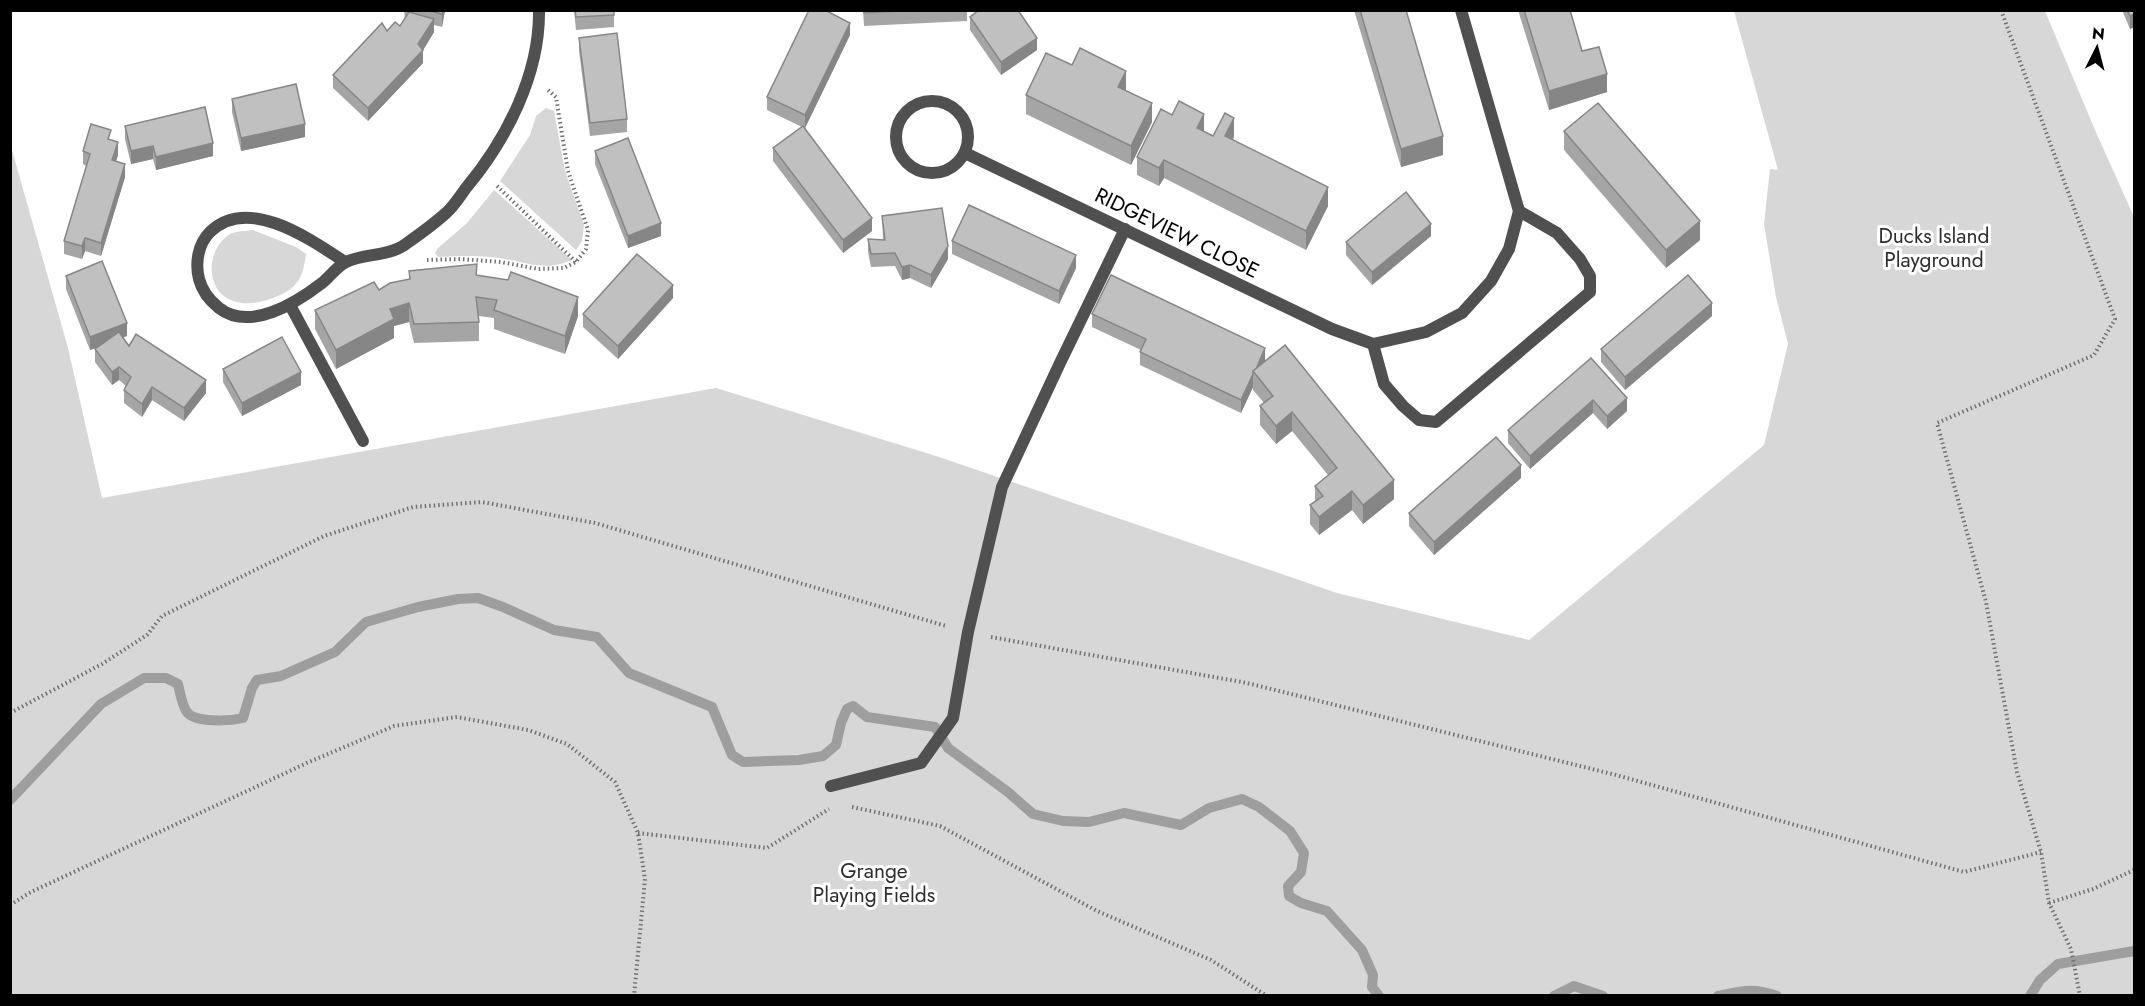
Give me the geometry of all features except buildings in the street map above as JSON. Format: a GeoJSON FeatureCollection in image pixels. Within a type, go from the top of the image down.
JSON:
{"type":"FeatureCollection","features":[{"type":"Feature","properties":{"kind":"street"},"geometry":{"type":"LineString","coordinates":[[345,262],[308,237],[260,218],[247,216],[222,223],[204,239],[197,265],[203,291],[212,302],[225,312],[243,317],[268,314],[290,304],[323,282],[345,262],[400,248],[447,212],[481,171],[509,124],[530,74],[539,10]]}},
{"type":"Feature","properties":{"kind":"street"},"geometry":{"type":"LineString","coordinates":[[1461,10],[1519,211],[1509,249],[1491,281],[1462,313],[1426,332],[1373,344],[1384,384],[1402,406],[1419,420],[1436,422],[1590,292],[1590,276],[1580,258],[1557,233],[1519,211]]}},
{"type":"Feature","properties":{"kind":"street"},"geometry":{"type":"LineString","coordinates":[[926,100],[937,100],[948,104],[964,119],[968,130],[965,153],[947,170],[934,173],[922,172],[910,167],[901,158],[896,146],[895,133],[898,121],[906,110],[926,100]]}},
{"type":"Feature","properties":{"kind":"street","name":"RIDGEVIEW CLOSE"},"geometry":{"type":"LineString","coordinates":[[965,153],[1332,329],[1373,344]]}},
{"type":"Feature","properties":{"kind":"street"},"geometry":{"type":"LineString","coordinates":[[831,786],[921,763],[953,718],[968,632],[1002,488],[1125,229]]}},
{"type":"Feature","properties":{"kind":"street"},"geometry":{"type":"LineString","coordinates":[[290,304],[363,441]]}},
{"type":"Feature","properties":{"kind":"path"},"geometry":{"type":"LineString","coordinates":[[2001,10],[2115,319],[2094,355],[1936,423],[1986,602],[2017,772],[2041,852],[2049,903],[2071,949],[2080,996]]}},
{"type":"Feature","properties":{"kind":"path"},"geometry":{"type":"LineString","coordinates":[[400,248],[420,260],[460,259],[538,268],[564,268],[576,262],[586,249],[588,230],[568,171],[556,97],[530,74]]}},
{"type":"Feature","properties":{"kind":"path"},"geometry":{"type":"LineString","coordinates":[[481,171],[576,262]]}},
{"type":"Feature","properties":{"kind":"path"},"geometry":{"type":"LineString","coordinates":[[10,713],[102,664],[147,635],[162,616],[324,536],[413,507],[482,502],[595,523],[968,632],[1247,683],[1616,775],[1964,872],[2041,852]]}},
{"type":"Feature","properties":{"kind":"path"},"geometry":{"type":"LineString","coordinates":[[10,905],[31,892],[330,753],[394,726],[457,717],[528,730],[567,744],[615,782],[638,833],[645,879],[634,996]]}},
{"type":"Feature","properties":{"kind":"path"},"geometry":{"type":"LineString","coordinates":[[638,833],[767,848],[838,803]]}},
{"type":"Feature","properties":{"kind":"path"},"geometry":{"type":"LineString","coordinates":[[849,806],[940,826],[1097,911],[1211,960],[1267,996]]}},
{"type":"Feature","properties":{"kind":"path"},"geometry":{"type":"LineString","coordinates":[[2049,903],[2093,889],[2134,870]]}},
{"type":"Feature","properties":{"kind":"green space"},"geometry":{"type":"Polygon","coordinates":[[[1734,11],[2045,11],[2134,217],[2134,995],[11,995],[10,143],[68,348],[102,498],[716,388],[936,456],[1337,593],[1529,640],[1764,445],[1788,344],[1776,297],[1764,224],[1770,169],[1778,170],[1734,11]]]}},
{"type":"Feature","properties":{"kind":"green space"},"geometry":{"type":"Polygon","coordinates":[[[546,108],[554,111],[565,171],[584,225],[582,241],[576,250],[500,181],[530,135],[536,116],[546,108]]]}},
{"type":"Feature","properties":{"kind":"green space"},"geometry":{"type":"Polygon","coordinates":[[[494,190],[572,260],[562,264],[544,266],[491,257],[438,257],[435,253],[438,248],[467,223],[494,190]]]}},
{"type":"Feature","properties":{"kind":"green space"},"geometry":{"type":"Polygon","coordinates":[[[253,230],[296,247],[306,254],[305,262],[299,280],[285,293],[262,302],[233,301],[217,288],[213,279],[213,259],[216,249],[230,234],[253,230]]]}},
{"type":"Feature","properties":{"kind":"waterway"},"geometry":{"type":"LineString","coordinates":[[10,800],[101,704],[144,678],[166,678],[178,684],[184,706],[191,716],[205,720],[243,718],[252,688],[257,680],[281,676],[335,652],[366,622],[418,607],[458,599],[478,598],[554,630],[597,637],[629,673],[712,707],[732,755],[743,762],[799,760],[823,756],[836,745],[847,709],[853,706],[867,717],[935,727],[948,748],[1008,792],[1033,814],[1063,821],[1089,822],[1124,813],[1181,825],[1209,808],[1242,799],[1259,807],[1290,831],[1304,853],[1301,872],[1288,886],[1289,896],[1301,903],[1327,911],[1362,950],[1373,975],[1372,987],[1379,996]]}},
{"type":"Feature","properties":{"kind":"waterway"},"geometry":{"type":"LineString","coordinates":[[2030,996],[2040,980],[2058,964],[2134,951]]}},
{"type":"Feature","properties":{"kind":"waterway"},"geometry":{"type":"LineString","coordinates":[[1554,996],[1574,986],[1603,996]]}},
{"type":"Feature","properties":{"kind":"waterway"},"geometry":{"type":"LineString","coordinates":[[1718,996],[1741,991],[1769,993],[1777,996]]}},
{"type":"Feature","properties":{"kind":"park label","name":"Ducks Island Playground"},"geometry":{"type":"Point","coordinates":[1934,248]}},
{"type":"Feature","properties":{"kind":"park label","name":"Grange Playing Fields"},"geometry":{"type":"Point","coordinates":[874,883]}}]}
